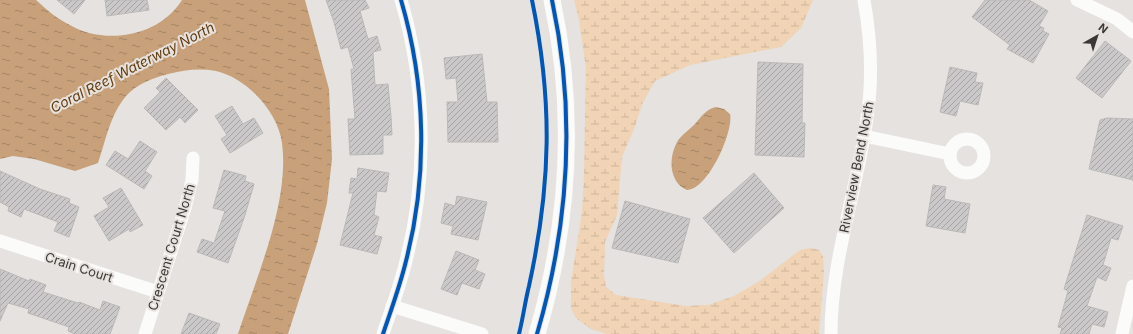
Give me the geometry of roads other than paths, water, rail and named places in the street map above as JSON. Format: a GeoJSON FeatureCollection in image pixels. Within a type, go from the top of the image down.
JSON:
{"type":"FeatureCollection","features":[{"type":"Feature","properties":{"kind":"street"},"geometry":{"type":"LineString","coordinates":[[383,334],[411,238],[418,196],[421,153],[421,113],[418,76],[401,0]]}},
{"type":"Feature","properties":{"kind":"street"},"geometry":{"type":"LineString","coordinates":[[537,334],[552,276],[559,239],[563,213],[566,163],[566,90],[552,0]]}},
{"type":"Feature","properties":{"kind":"street","name":"Riverview Bend North"},"geometry":{"type":"LineString","coordinates":[[831,334],[832,308],[837,266],[868,118],[871,62],[869,32],[864,0]]}},
{"type":"Feature","properties":{"kind":"street"},"geometry":{"type":"LineString","coordinates":[[1077,0],[1112,17],[1133,32]]}},
{"type":"Feature","properties":{"kind":"street"},"geometry":{"type":"LineString","coordinates":[[864,136],[950,154]]}},
{"type":"Feature","properties":{"kind":"street","name":"Crescent Court North"},"geometry":{"type":"LineString","coordinates":[[144,334],[185,208],[192,180],[194,158]]}},
{"type":"Feature","properties":{"kind":"street","name":"Crain Court"},"geometry":{"type":"LineString","coordinates":[[0,241],[158,292]]}},
{"type":"Feature","properties":{"kind":"street"},"geometry":{"type":"LineString","coordinates":[[1122,334],[1133,286]]}},
{"type":"Feature","properties":{"kind":"street"},"geometry":{"type":"LineString","coordinates":[[392,306],[482,334]]}},
{"type":"Feature","properties":{"kind":"water","name":"Coral Reef Waterway North"},"geometry":{"type":"Polygon","coordinates":[[[0,0],[36,0],[59,19],[82,31],[98,35],[114,36],[145,30],[160,22],[172,13],[182,0],[305,0],[329,89],[332,159],[327,203],[317,244],[288,334],[238,334],[270,240],[281,190],[283,166],[282,143],[279,131],[268,108],[249,89],[228,75],[216,71],[204,70],[180,71],[157,77],[146,82],[135,88],[126,96],[112,119],[98,163],[75,171],[34,159],[13,156],[0,159],[0,0]]]}},
{"type":"Feature","properties":{"kind":"water"},"geometry":{"type":"Polygon","coordinates":[[[716,107],[724,109],[730,114],[728,133],[724,146],[711,170],[703,181],[695,187],[687,190],[676,181],[673,175],[672,160],[675,145],[704,114],[716,107]]]}}]}
